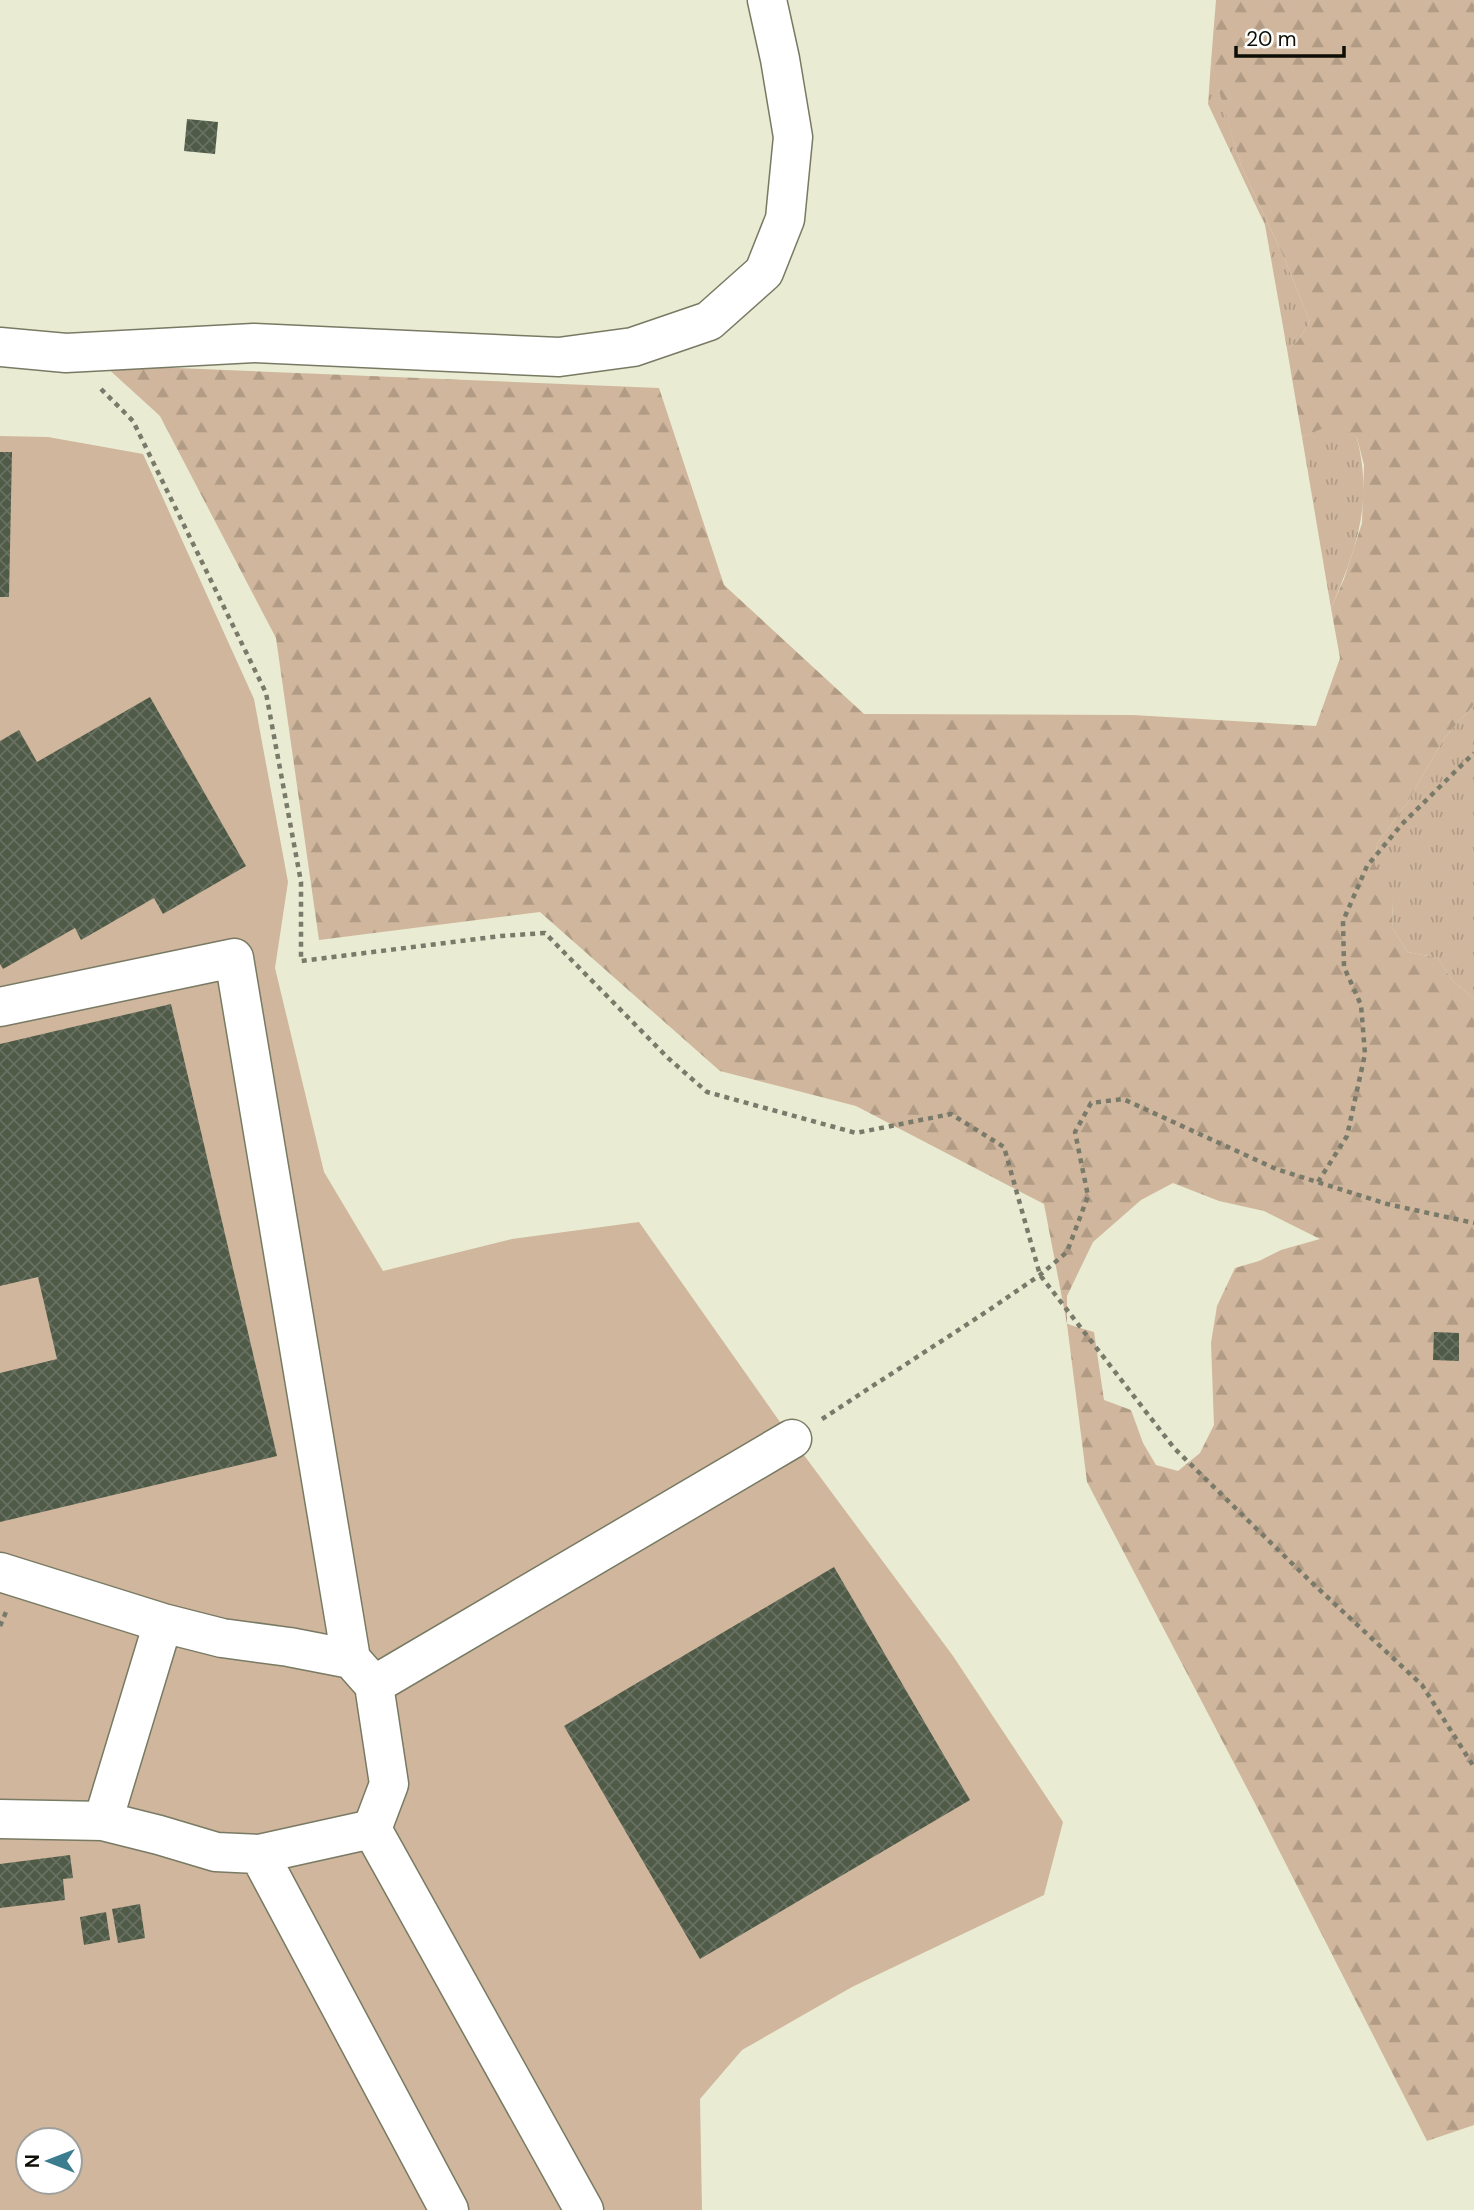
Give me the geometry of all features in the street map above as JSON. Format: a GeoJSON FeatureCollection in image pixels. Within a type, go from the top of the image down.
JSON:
{"type":"FeatureCollection","features":[{"type":"Feature","properties":{"kind":"street"},"geometry":{"type":"LineString","coordinates":[[0,347],[66,353],[254,343],[559,357],[633,347],[709,321],[764,272],[785,219],[793,137],[767,0]]}},
{"type":"Feature","properties":{"kind":"street"},"geometry":{"type":"LineString","coordinates":[[0,1007],[234,958],[363,1672],[389,1784],[372,1829],[584,2210]]}},
{"type":"Feature","properties":{"kind":"street"},"geometry":{"type":"LineString","coordinates":[[0,1572],[163,1623],[222,1638],[289,1647],[363,1672],[792,1439]]}},
{"type":"Feature","properties":{"kind":"street"},"geometry":{"type":"LineString","coordinates":[[103,1821],[163,1623]]}},
{"type":"Feature","properties":{"kind":"street"},"geometry":{"type":"LineString","coordinates":[[0,1819],[103,1821],[216,1852],[259,1854],[372,1829]]}},
{"type":"Feature","properties":{"kind":"street"},"geometry":{"type":"LineString","coordinates":[[259,1854],[449,2210]]}},
{"type":"Feature","properties":{"kind":"path"},"geometry":{"type":"LineString","coordinates":[[66,353],[133,421],[266,693],[301,882],[301,961],[545,933],[668,1058],[708,1092],[856,1133],[951,1114],[1004,1147],[1040,1275],[1174,1448],[1309,1580],[1422,1685],[1474,1767]]}},
{"type":"Feature","properties":{"kind":"path"},"geometry":{"type":"LineString","coordinates":[[1318,1182],[1347,1136],[1366,1054],[1361,1005],[1344,967],[1343,921],[1367,866],[1402,824],[1474,754]]}},
{"type":"Feature","properties":{"kind":"path"},"geometry":{"type":"LineString","coordinates":[[792,1439],[1040,1275],[1067,1252],[1088,1196],[1075,1132],[1091,1103],[1123,1099],[1276,1169],[1387,1204],[1474,1223]]}},
{"type":"Feature","properties":{"kind":"green space"},"geometry":{"type":"Polygon","coordinates":[[[1216,0],[1474,0],[1474,705],[1445,737],[1407,803],[1377,844],[1375,865],[1388,884],[1393,902],[1392,928],[1408,952],[1438,958],[1452,980],[1474,999],[1474,2125],[1427,2141],[1087,1482],[1067,1324],[1044,1204],[856,1106],[720,1071],[540,912],[319,940],[276,638],[160,416],[104,365],[659,388],[724,585],[864,714],[1133,715],[1316,726],[1340,658],[1331,608],[1344,579],[1362,523],[1364,465],[1357,438],[1336,423],[1302,437],[1287,349],[1297,342],[1310,322],[1241,165],[1211,62],[1216,0]],[[1173,1183],[1141,1200],[1093,1242],[1067,1296],[1067,1324],[1094,1332],[1104,1400],[1131,1410],[1143,1443],[1156,1465],[1178,1471],[1200,1453],[1214,1425],[1211,1343],[1217,1306],[1235,1268],[1259,1261],[1281,1250],[1320,1239],[1264,1211],[1219,1201],[1173,1183]]]}},
{"type":"Feature","properties":{"kind":"green space"},"geometry":{"type":"Polygon","coordinates":[[[1211,62],[1241,165],[1310,322],[1297,342],[1287,349],[1265,225],[1208,104],[1211,62]]]}},
{"type":"Feature","properties":{"kind":"green space"},"geometry":{"type":"Polygon","coordinates":[[[1336,422],[1357,438],[1362,462],[1363,505],[1355,545],[1331,608],[1302,437],[1336,422]]]}},
{"type":"Feature","properties":{"kind":"green space"},"geometry":{"type":"Polygon","coordinates":[[[0,436],[48,437],[143,454],[254,699],[288,882],[275,968],[324,1172],[383,1271],[512,1239],[639,1222],[792,1439],[953,1656],[1063,1822],[1044,1895],[852,1987],[742,2050],[700,2099],[702,2210],[0,2210],[0,436]]]}},
{"type":"Feature","properties":{"kind":"green space"},"geometry":{"type":"Polygon","coordinates":[[[1474,705],[1474,999],[1452,980],[1438,958],[1408,952],[1392,928],[1393,902],[1375,866],[1377,844],[1407,803],[1445,737],[1474,705]]]}},
{"type":"Feature","properties":{"kind":"building"},"geometry":{"type":"Polygon","coordinates":[[[187,119],[218,122],[215,154],[184,151],[187,119]]]}},
{"type":"Feature","properties":{"kind":"building"},"geometry":{"type":"Polygon","coordinates":[[[0,452],[12,452],[9,597],[0,597],[0,452]]]}},
{"type":"Feature","properties":{"kind":"building"},"geometry":{"type":"Polygon","coordinates":[[[150,697],[246,866],[163,914],[154,898],[81,940],[75,928],[3,969],[0,964],[0,741],[19,730],[37,762],[150,697]]]}},
{"type":"Feature","properties":{"kind":"building"},"geometry":{"type":"Polygon","coordinates":[[[171,1004],[277,1456],[0,1522],[0,1373],[57,1359],[38,1277],[0,1286],[0,1044],[171,1004]]]}},
{"type":"Feature","properties":{"kind":"building"},"geometry":{"type":"Polygon","coordinates":[[[1434,1332],[1459,1333],[1459,1361],[1433,1360],[1434,1332]]]}},
{"type":"Feature","properties":{"kind":"building"},"geometry":{"type":"Polygon","coordinates":[[[834,1567],[970,1800],[700,1959],[564,1726],[834,1567]]]}},
{"type":"Feature","properties":{"kind":"building"},"geometry":{"type":"Polygon","coordinates":[[[70,1855],[73,1878],[63,1879],[65,1900],[0,1908],[0,1864],[70,1855]]]}},
{"type":"Feature","properties":{"kind":"building"},"geometry":{"type":"Polygon","coordinates":[[[140,1904],[145,1938],[118,1943],[112,1909],[140,1904]]]}},
{"type":"Feature","properties":{"kind":"building"},"geometry":{"type":"Polygon","coordinates":[[[106,1912],[110,1940],[84,1945],[80,1917],[106,1912]]]}}]}
